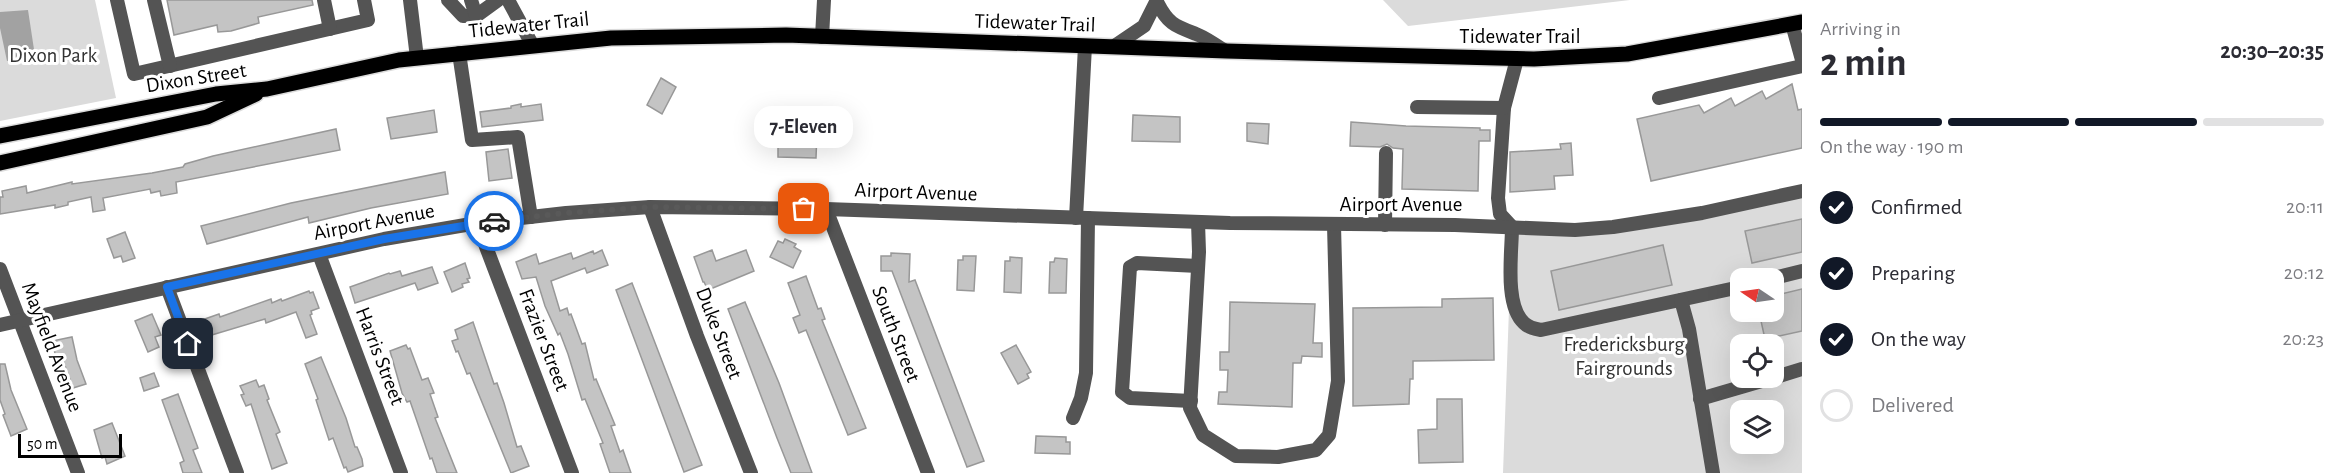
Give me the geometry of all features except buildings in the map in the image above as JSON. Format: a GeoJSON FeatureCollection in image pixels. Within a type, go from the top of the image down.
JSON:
{"type":"FeatureCollection","features":[{"type":"Feature","properties":{"kind":"main road","name":"Tidewater Trail"},"geometry":{"type":"LineString","coordinates":[[267,89],[417,58],[611,38],[822,37],[1517,59],[1627,54],[1797,23]]}},
{"type":"Feature","properties":{"kind":"main road","name":"Dixon Street"},"geometry":{"type":"LineString","coordinates":[[0,136],[216,94],[267,89]]}},
{"type":"Feature","properties":{"kind":"main road","name":"Dixon Street"},"geometry":{"type":"LineString","coordinates":[[0,163],[207,117],[267,89]]}},
{"type":"Feature","properties":{"kind":"street"},"geometry":{"type":"LineString","coordinates":[[117,0],[134,74],[369,20],[364,0]]}},
{"type":"Feature","properties":{"kind":"street"},"geometry":{"type":"LineString","coordinates":[[154,0],[170,66]]}},
{"type":"Feature","properties":{"kind":"street"},"geometry":{"type":"LineString","coordinates":[[324,0],[330,29]]}},
{"type":"Feature","properties":{"kind":"street"},"geometry":{"type":"LineString","coordinates":[[410,0],[417,58]]}},
{"type":"Feature","properties":{"kind":"street"},"geometry":{"type":"LineString","coordinates":[[448,0],[463,15],[476,16],[498,0]]}},
{"type":"Feature","properties":{"kind":"street"},"geometry":{"type":"LineString","coordinates":[[471,0],[476,16]]}},
{"type":"Feature","properties":{"kind":"street"},"geometry":{"type":"LineString","coordinates":[[508,0],[533,46]]}},
{"type":"Feature","properties":{"kind":"street"},"geometry":{"type":"LineString","coordinates":[[822,37],[824,0]]}},
{"type":"Feature","properties":{"kind":"street"},"geometry":{"type":"LineString","coordinates":[[1113,47],[1144,26],[1157,1]]}},
{"type":"Feature","properties":{"kind":"street"},"geometry":{"type":"LineString","coordinates":[[1157,1],[1164,16],[1172,24],[1226,51]]}},
{"type":"Feature","properties":{"kind":"street"},"geometry":{"type":"LineString","coordinates":[[1797,23],[1802,60]]}},
{"type":"Feature","properties":{"kind":"street"},"geometry":{"type":"LineString","coordinates":[[1074,418],[1081,399],[1086,373],[1082,218],[1085,46]]}},
{"type":"Feature","properties":{"kind":"street"},"geometry":{"type":"LineString","coordinates":[[459,53],[472,140],[518,138],[531,217]]}},
{"type":"Feature","properties":{"kind":"street"},"geometry":{"type":"LineString","coordinates":[[1517,59],[1504,108],[1498,198],[1500,214],[1512,228],[1510,280],[1512,296],[1518,315],[1523,322],[1530,328],[1541,330],[1730,288]]}},
{"type":"Feature","properties":{"kind":"street"},"geometry":{"type":"LineString","coordinates":[[1659,98],[1802,66]]}},
{"type":"Feature","properties":{"kind":"street"},"geometry":{"type":"LineString","coordinates":[[1417,106],[1504,108]]}},
{"type":"Feature","properties":{"kind":"street"},"geometry":{"type":"LineString","coordinates":[[1385,225],[1386,153]]}},
{"type":"Feature","properties":{"kind":"street","name":"Airport Avenue"},"geometry":{"type":"LineString","coordinates":[[0,325],[384,239],[477,223],[650,207],[826,209],[1198,222],[1455,225],[1575,230],[1613,227],[1702,213],[1802,191]]}},
{"type":"Feature","properties":{"kind":"street","name":"Duke Street"},"geometry":{"type":"LineString","coordinates":[[650,207],[697,336],[751,473]]}},
{"type":"Feature","properties":{"kind":"street","name":"South Street"},"geometry":{"type":"LineString","coordinates":[[826,209],[928,473]]}},
{"type":"Feature","properties":{"kind":"street"},"geometry":{"type":"LineString","coordinates":[[1198,222],[1198,266],[1190,408],[1203,435],[1236,456],[1278,458],[1316,450],[1329,435],[1338,381],[1334,225]]}},
{"type":"Feature","properties":{"kind":"street","name":"Frazier Street"},"geometry":{"type":"LineString","coordinates":[[477,223],[572,473]]}},
{"type":"Feature","properties":{"kind":"street","name":"Harris Street"},"geometry":{"type":"LineString","coordinates":[[319,254],[401,473]]}},
{"type":"Feature","properties":{"kind":"street"},"geometry":{"type":"LineString","coordinates":[[1191,401],[1130,398],[1122,392],[1130,267],[1137,263],[1198,266]]}},
{"type":"Feature","properties":{"kind":"street","name":"Mayfield Avenue"},"geometry":{"type":"LineString","coordinates":[[0,269],[78,473]]}},
{"type":"Feature","properties":{"kind":"street"},"geometry":{"type":"LineString","coordinates":[[1784,276],[1802,271]]}},
{"type":"Feature","properties":{"kind":"street"},"geometry":{"type":"LineString","coordinates":[[167,287],[237,473]]}},
{"type":"Feature","properties":{"kind":"street"},"geometry":{"type":"LineString","coordinates":[[1682,300],[1713,473]]}},
{"type":"Feature","properties":{"kind":"street"},"geometry":{"type":"LineString","coordinates":[[1784,374],[1802,369]]}},
{"type":"Feature","properties":{"kind":"street"},"geometry":{"type":"LineString","coordinates":[[1700,399],[1738,388]]}},
{"type":"Feature","properties":{"kind":"green space","name":"Dixon Park"},"geometry":{"type":"Polygon","coordinates":[[[0,0],[95,0],[116,98],[0,121],[0,0]]]}},
{"type":"Feature","properties":{"kind":"green space"},"geometry":{"type":"Polygon","coordinates":[[[1383,0],[1630,0],[1408,26],[1383,0]]]}},
{"type":"Feature","properties":{"kind":"green space","name":"Fredericksburg Fairgrounds"},"geometry":{"type":"Polygon","coordinates":[[[1802,191],[1802,473],[1503,473],[1512,227],[1559,230],[1802,191]]]}},
{"type":"Feature","properties":{"kind":"shaded area"},"geometry":{"type":"Polygon","coordinates":[[[28,10],[35,56],[7,61],[0,28],[0,12],[28,10]]]}},
{"type":"Feature","properties":{"kind":"way so far"},"geometry":{"type":"LineString","coordinates":[[494,221],[650,207],[804,209]]}},
{"type":"Feature","properties":{"kind":"place","name":"7-Eleven"},"geometry":{"type":"Point","coordinates":[804,209]}},
{"type":"Feature","properties":{"kind":"route"},"geometry":{"type":"LineString","coordinates":[[188,344],[167,287],[384,239],[494,221]]}}]}
